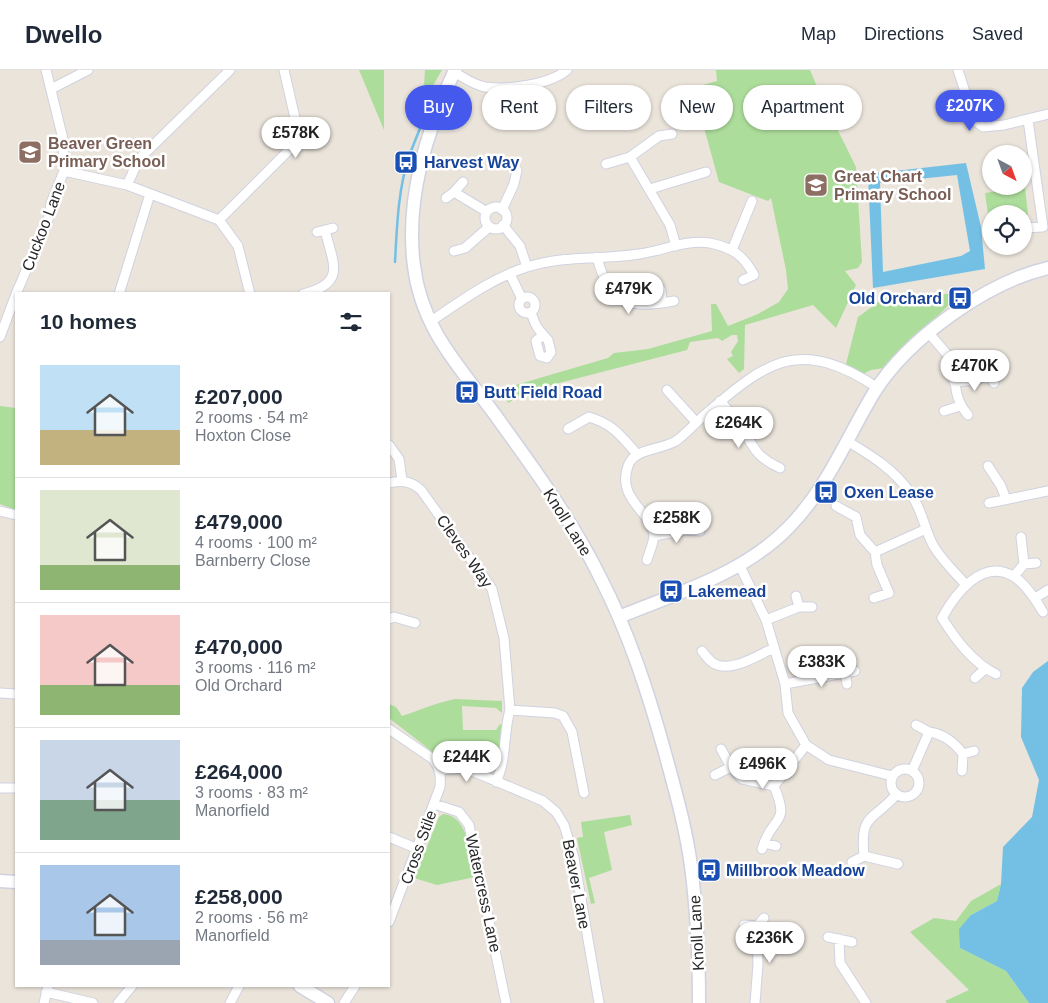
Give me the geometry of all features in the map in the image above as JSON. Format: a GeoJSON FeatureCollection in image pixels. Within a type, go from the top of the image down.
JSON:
{"type":"FeatureCollection","features":[{"type":"Feature","properties":{"kind":"street","name":"Cuckoo Lane"},"geometry":{"type":"LineString","coordinates":[[17,292],[49,217],[51,203],[64,171],[64,139],[46,70]]}},
{"type":"Feature","properties":{"kind":"street"},"geometry":{"type":"LineString","coordinates":[[51,89],[88,70]]}},
{"type":"Feature","properties":{"kind":"street"},"geometry":{"type":"LineString","coordinates":[[127,185],[139,159],[230,70]]}},
{"type":"Feature","properties":{"kind":"street"},"geometry":{"type":"LineString","coordinates":[[219,220],[288,151],[298,131],[284,70]]}},
{"type":"Feature","properties":{"kind":"street"},"geometry":{"type":"LineString","coordinates":[[455,71],[469,82],[492,87],[542,83],[550,81],[567,70]]}},
{"type":"Feature","properties":{"kind":"street"},"geometry":{"type":"LineString","coordinates":[[958,70],[974,120],[983,127],[1028,120],[1048,114]]}},
{"type":"Feature","properties":{"kind":"street","name":"Knoll Lane"},"geometry":{"type":"LineString","coordinates":[[455,71],[422,159],[411,214],[414,268],[431,321],[457,368],[500,421],[554,497],[601,578],[635,653],[652,707],[688,842],[697,927],[699,1003]]}},
{"type":"Feature","properties":{"kind":"street"},"geometry":{"type":"LineString","coordinates":[[1028,120],[1043,227],[1032,228]]}},
{"type":"Feature","properties":{"kind":"street"},"geometry":{"type":"LineString","coordinates":[[606,164],[630,157],[659,136],[672,134]]}},
{"type":"Feature","properties":{"kind":"street"},"geometry":{"type":"LineString","coordinates":[[630,157],[670,225],[676,246]]}},
{"type":"Feature","properties":{"kind":"street"},"geometry":{"type":"LineString","coordinates":[[502,210],[514,184],[517,170]]}},
{"type":"Feature","properties":{"kind":"street"},"geometry":{"type":"LineString","coordinates":[[64,171],[127,185],[219,220],[238,246],[250,292]]}},
{"type":"Feature","properties":{"kind":"street"},"geometry":{"type":"LineString","coordinates":[[650,189],[706,172]]}},
{"type":"Feature","properties":{"kind":"street"},"geometry":{"type":"LineString","coordinates":[[446,198],[463,182]]}},
{"type":"Feature","properties":{"kind":"street"},"geometry":{"type":"LineString","coordinates":[[454,192],[487,212]]}},
{"type":"Feature","properties":{"kind":"street"},"geometry":{"type":"LineString","coordinates":[[120,292],[150,194]]}},
{"type":"Feature","properties":{"kind":"street"},"geometry":{"type":"LineString","coordinates":[[732,250],[752,201]]}},
{"type":"Feature","properties":{"kind":"street"},"geometry":{"type":"LineString","coordinates":[[496,207],[502,210],[506,216],[503,225],[495,229],[489,226],[485,218],[487,212],[496,207]]}},
{"type":"Feature","properties":{"kind":"street"},"geometry":{"type":"LineString","coordinates":[[503,225],[520,246],[527,267]]}},
{"type":"Feature","properties":{"kind":"street"},"geometry":{"type":"LineString","coordinates":[[454,251],[464,248],[489,226]]}},
{"type":"Feature","properties":{"kind":"street"},"geometry":{"type":"LineString","coordinates":[[310,292],[324,288],[331,281],[334,272],[325,230]]}},
{"type":"Feature","properties":{"kind":"street"},"geometry":{"type":"LineString","coordinates":[[431,321],[510,274],[527,267],[565,258],[639,255],[703,242],[732,250],[741,255],[754,275],[743,280]]}},
{"type":"Feature","properties":{"kind":"street"},"geometry":{"type":"LineString","coordinates":[[597,258],[606,286],[614,294],[635,304],[648,306],[674,301]]}},
{"type":"Feature","properties":{"kind":"street"},"geometry":{"type":"LineString","coordinates":[[619,617],[720,575],[778,538],[815,497],[878,388],[902,357],[928,332],[958,310],[1017,278],[1048,268]]}},
{"type":"Feature","properties":{"kind":"street"},"geometry":{"type":"LineString","coordinates":[[510,274],[522,299],[530,298],[533,301],[535,306],[531,312],[542,336]]}},
{"type":"Feature","properties":{"kind":"street"},"geometry":{"type":"LineString","coordinates":[[661,290],[662,303]]}},
{"type":"Feature","properties":{"kind":"street","name":"Cuckoo Lane"},"geometry":{"type":"LineString","coordinates":[[0,337],[15,297]]}},
{"type":"Feature","properties":{"kind":"street"},"geometry":{"type":"LineString","coordinates":[[928,332],[956,365],[954,382],[960,406],[968,415]]}},
{"type":"Feature","properties":{"kind":"street"},"geometry":{"type":"LineString","coordinates":[[647,560],[654,536],[652,529],[630,496],[626,483],[628,464],[637,454],[676,441],[720,402],[762,370],[778,363],[798,359],[813,359],[838,364],[878,388]]}},
{"type":"Feature","properties":{"kind":"street"},"geometry":{"type":"LineString","coordinates":[[986,363],[988,374],[994,382]]}},
{"type":"Feature","properties":{"kind":"street"},"geometry":{"type":"LineString","coordinates":[[954,382],[976,380],[988,374]]}},
{"type":"Feature","properties":{"kind":"street"},"geometry":{"type":"LineString","coordinates":[[667,390],[696,422]]}},
{"type":"Feature","properties":{"kind":"street"},"geometry":{"type":"LineString","coordinates":[[720,402],[739,423],[753,449],[764,460],[780,468]]}},
{"type":"Feature","properties":{"kind":"street"},"geometry":{"type":"LineString","coordinates":[[944,411],[960,406]]}},
{"type":"Feature","properties":{"kind":"street"},"geometry":{"type":"LineString","coordinates":[[568,429],[589,418],[604,422],[622,437],[637,454]]}},
{"type":"Feature","properties":{"kind":"street"},"geometry":{"type":"LineString","coordinates":[[847,441],[875,457],[898,477],[921,510],[926,530],[936,550],[966,585]]}},
{"type":"Feature","properties":{"kind":"street"},"geometry":{"type":"LineString","coordinates":[[390,446],[399,458],[402,480],[390,482]]}},
{"type":"Feature","properties":{"kind":"street"},"geometry":{"type":"LineString","coordinates":[[988,466],[1006,499]]}},
{"type":"Feature","properties":{"kind":"street","name":"Cleves Way"},"geometry":{"type":"LineString","coordinates":[[402,480],[416,485],[421,490],[492,589],[504,638],[510,710],[507,722],[504,760],[496,782]]}},
{"type":"Feature","properties":{"kind":"street"},"geometry":{"type":"LineString","coordinates":[[988,503],[1048,491]]}},
{"type":"Feature","properties":{"kind":"street"},"geometry":{"type":"LineString","coordinates":[[836,506],[856,517],[860,535],[876,552],[877,566],[889,593],[874,598]]}},
{"type":"Feature","properties":{"kind":"street"},"geometry":{"type":"LineString","coordinates":[[0,511],[15,515]]}},
{"type":"Feature","properties":{"kind":"street"},"geometry":{"type":"LineString","coordinates":[[686,518],[687,530]]}},
{"type":"Feature","properties":{"kind":"street"},"geometry":{"type":"LineString","coordinates":[[654,536],[687,530],[700,531]]}},
{"type":"Feature","properties":{"kind":"street"},"geometry":{"type":"LineString","coordinates":[[876,552],[926,530]]}},
{"type":"Feature","properties":{"kind":"street"},"geometry":{"type":"LineString","coordinates":[[1021,537],[1024,564]]}},
{"type":"Feature","properties":{"kind":"street"},"geometry":{"type":"LineString","coordinates":[[1014,576],[1024,564],[1036,563]]}},
{"type":"Feature","properties":{"kind":"street"},"geometry":{"type":"LineString","coordinates":[[739,564],[766,620],[785,684],[788,713],[806,744],[829,760],[892,776]]}},
{"type":"Feature","properties":{"kind":"street"},"geometry":{"type":"LineString","coordinates":[[996,674],[985,669],[939,621],[950,603],[966,585],[982,573],[996,572],[1014,576],[1035,598],[1043,612]]}},
{"type":"Feature","properties":{"kind":"street"},"geometry":{"type":"LineString","coordinates":[[1035,598],[1048,590]]}},
{"type":"Feature","properties":{"kind":"street"},"geometry":{"type":"LineString","coordinates":[[796,596],[799,607]]}},
{"type":"Feature","properties":{"kind":"street"},"geometry":{"type":"LineString","coordinates":[[766,620],[799,607],[812,607]]}},
{"type":"Feature","properties":{"kind":"street"},"geometry":{"type":"LineString","coordinates":[[390,618],[394,617],[415,623]]}},
{"type":"Feature","properties":{"kind":"street"},"geometry":{"type":"LineString","coordinates":[[702,652],[714,663],[721,666],[734,665],[774,648]]}},
{"type":"Feature","properties":{"kind":"street"},"geometry":{"type":"LineString","coordinates":[[975,678],[985,669]]}},
{"type":"Feature","properties":{"kind":"street"},"geometry":{"type":"LineString","coordinates":[[785,684],[855,671]]}},
{"type":"Feature","properties":{"kind":"street"},"geometry":{"type":"LineString","coordinates":[[845,672],[847,684]]}},
{"type":"Feature","properties":{"kind":"street"},"geometry":{"type":"LineString","coordinates":[[0,693],[15,694]]}},
{"type":"Feature","properties":{"kind":"street"},"geometry":{"type":"LineString","coordinates":[[510,710],[555,713],[563,716],[572,732],[584,793]]}},
{"type":"Feature","properties":{"kind":"street"},"geometry":{"type":"LineString","coordinates":[[916,726],[946,737],[955,743],[963,754],[962,771]]}},
{"type":"Feature","properties":{"kind":"street"},"geometry":{"type":"LineString","coordinates":[[390,730],[433,759],[440,770]]}},
{"type":"Feature","properties":{"kind":"street"},"geometry":{"type":"LineString","coordinates":[[912,771],[929,732]]}},
{"type":"Feature","properties":{"kind":"street"},"geometry":{"type":"LineString","coordinates":[[774,786],[806,744]]}},
{"type":"Feature","properties":{"kind":"street"},"geometry":{"type":"LineString","coordinates":[[721,749],[731,767],[742,779],[774,786]]}},
{"type":"Feature","properties":{"kind":"street"},"geometry":{"type":"LineString","coordinates":[[963,754],[974,751]]}},
{"type":"Feature","properties":{"kind":"street"},"geometry":{"type":"LineString","coordinates":[[716,775],[731,767]]}},
{"type":"Feature","properties":{"kind":"street","name":"Beaver Lane"},"geometry":{"type":"LineString","coordinates":[[440,770],[465,768],[543,801],[556,812],[564,825],[574,858],[599,1003]]}},
{"type":"Feature","properties":{"kind":"street"},"geometry":{"type":"LineString","coordinates":[[901,769],[912,771],[917,776],[918,789],[908,797],[896,795],[890,783],[892,776],[901,769]]}},
{"type":"Feature","properties":{"kind":"street","name":"Cross Stile"},"geometry":{"type":"LineString","coordinates":[[390,919],[440,787],[440,770]]}},
{"type":"Feature","properties":{"kind":"street"},"geometry":{"type":"LineString","coordinates":[[774,786],[782,807],[782,815],[766,836],[763,846],[776,846]]}},
{"type":"Feature","properties":{"kind":"street"},"geometry":{"type":"LineString","coordinates":[[0,788],[15,788]]}},
{"type":"Feature","properties":{"kind":"street"},"geometry":{"type":"LineString","coordinates":[[864,856],[862,836],[866,822],[885,807],[896,795]]}},
{"type":"Feature","properties":{"kind":"street","name":"Watercress Lane"},"geometry":{"type":"LineString","coordinates":[[434,804],[459,812],[469,825],[506,1003]]}},
{"type":"Feature","properties":{"kind":"street"},"geometry":{"type":"LineString","coordinates":[[390,838],[418,849]]}},
{"type":"Feature","properties":{"kind":"street"},"geometry":{"type":"LineString","coordinates":[[852,862],[864,856],[898,864]]}},
{"type":"Feature","properties":{"kind":"street"},"geometry":{"type":"LineString","coordinates":[[0,880],[15,882]]}},
{"type":"Feature","properties":{"kind":"street"},"geometry":{"type":"LineString","coordinates":[[754,1003],[758,926],[764,918]]}},
{"type":"Feature","properties":{"kind":"street"},"geometry":{"type":"LineString","coordinates":[[744,925],[758,926]]}},
{"type":"Feature","properties":{"kind":"street"},"geometry":{"type":"LineString","coordinates":[[828,937],[852,942]]}},
{"type":"Feature","properties":{"kind":"street"},"geometry":{"type":"LineString","coordinates":[[839,939],[840,963],[866,1003]]}},
{"type":"Feature","properties":{"kind":"street"},"geometry":{"type":"LineString","coordinates":[[118,1003],[131,987]]}},
{"type":"Feature","properties":{"kind":"street"},"geometry":{"type":"LineString","coordinates":[[230,1003],[238,987]]}},
{"type":"Feature","properties":{"kind":"street"},"geometry":{"type":"LineString","coordinates":[[302,987],[328,1003]]}},
{"type":"Feature","properties":{"kind":"street"},"geometry":{"type":"LineString","coordinates":[[344,1003],[354,987]]}},
{"type":"Feature","properties":{"kind":"street"},"geometry":{"type":"LineString","coordinates":[[44,1003],[47,989],[93,1003]]}},
{"type":"Feature","properties":{"kind":"green space"},"geometry":{"type":"Polygon","coordinates":[[[359,70],[384,70],[384,130],[359,70]]]}},
{"type":"Feature","properties":{"kind":"green space"},"geometry":{"type":"Polygon","coordinates":[[[425,70],[442,70],[433,85],[424,85],[425,70]]]}},
{"type":"Feature","properties":{"kind":"green space"},"geometry":{"type":"Polygon","coordinates":[[[716,70],[810,70],[816,85],[743,85],[743,130],[838,130],[856,167],[862,262],[858,268],[845,271],[856,285],[836,328],[813,305],[745,325],[744,369],[739,373],[727,359],[733,356],[731,352],[738,341],[737,335],[732,335],[722,341],[718,338],[690,342],[687,350],[532,390],[508,403],[502,389],[608,358],[614,353],[648,349],[712,331],[711,304],[716,304],[728,326],[758,314],[779,302],[788,289],[786,270],[771,198],[768,201],[719,182],[705,130],[733,130],[733,85],[703,85],[717,81],[716,70]]]}},
{"type":"Feature","properties":{"kind":"green space"},"geometry":{"type":"Polygon","coordinates":[[[985,195],[1026,195],[1027,205],[987,205],[985,195]]]}},
{"type":"Feature","properties":{"kind":"green space"},"geometry":{"type":"Polygon","coordinates":[[[961,293],[885,368],[871,370],[863,374],[846,364],[858,317],[884,298],[961,293]]]}},
{"type":"Feature","properties":{"kind":"green space"},"geometry":{"type":"Polygon","coordinates":[[[0,406],[15,408],[15,510],[0,504],[0,406]]]}},
{"type":"Feature","properties":{"kind":"green space"},"geometry":{"type":"Polygon","coordinates":[[[455,699],[502,701],[502,713],[496,708],[462,706],[463,730],[496,730],[500,724],[503,725],[501,756],[496,765],[491,769],[441,761],[390,719],[390,704],[396,707],[402,716],[455,699]]]}},
{"type":"Feature","properties":{"kind":"green space"},"geometry":{"type":"Polygon","coordinates":[[[443,814],[452,816],[463,829],[470,849],[475,877],[437,885],[414,878],[439,817],[443,814]]]}},
{"type":"Feature","properties":{"kind":"green space"},"geometry":{"type":"Polygon","coordinates":[[[630,815],[632,825],[604,832],[612,870],[589,878],[595,903],[591,904],[577,838],[583,837],[581,822],[630,815]]]}},
{"type":"Feature","properties":{"kind":"green space"},"geometry":{"type":"Polygon","coordinates":[[[1001,884],[997,901],[971,915],[960,948],[1006,971],[1029,1003],[947,1003],[945,1001],[969,990],[910,932],[934,918],[956,921],[971,901],[1001,884]]]}},
{"type":"Feature","properties":{"kind":"water"},"geometry":{"type":"Polygon","coordinates":[[[966,163],[981,227],[982,255],[984,255],[985,269],[873,288],[868,174],[966,163]],[[957,175],[880,183],[883,272],[961,256],[970,251],[957,175]]]}},
{"type":"Feature","properties":{"kind":"water"},"geometry":{"type":"Polygon","coordinates":[[[1048,661],[1048,1003],[1029,1003],[1006,971],[960,948],[959,929],[971,915],[997,901],[1001,884],[1003,847],[1032,817],[1039,780],[1021,737],[1022,688],[1033,672],[1048,661]]]}},
{"type":"Feature","properties":{"kind":"waterway"},"geometry":{"type":"LineString","coordinates":[[411,151],[419,130]]}},
{"type":"Feature","properties":{"kind":"waterway"},"geometry":{"type":"LineString","coordinates":[[395,262],[400,195],[409,156]]}},
{"type":"Feature","properties":{"kind":"place","name":"Beaver Green Primary School"},"geometry":{"type":"Point","coordinates":[30,152]}},
{"type":"Feature","properties":{"kind":"place","name":"Harvest Way"},"geometry":{"type":"Point","coordinates":[406,162]}},
{"type":"Feature","properties":{"kind":"place","name":"Great Chart Primary School"},"geometry":{"type":"Point","coordinates":[816,185]}},
{"type":"Feature","properties":{"kind":"place","name":"Old Orchard"},"geometry":{"type":"Point","coordinates":[960,298]}},
{"type":"Feature","properties":{"kind":"place","name":"Butt Field Road"},"geometry":{"type":"Point","coordinates":[467,392]}},
{"type":"Feature","properties":{"kind":"place","name":"Oxen Lease"},"geometry":{"type":"Point","coordinates":[826,492]}},
{"type":"Feature","properties":{"kind":"place","name":"Lakemead"},"geometry":{"type":"Point","coordinates":[671,591]}},
{"type":"Feature","properties":{"kind":"place","name":"Millbrook Meadow"},"geometry":{"type":"Point","coordinates":[709,870]}}]}
